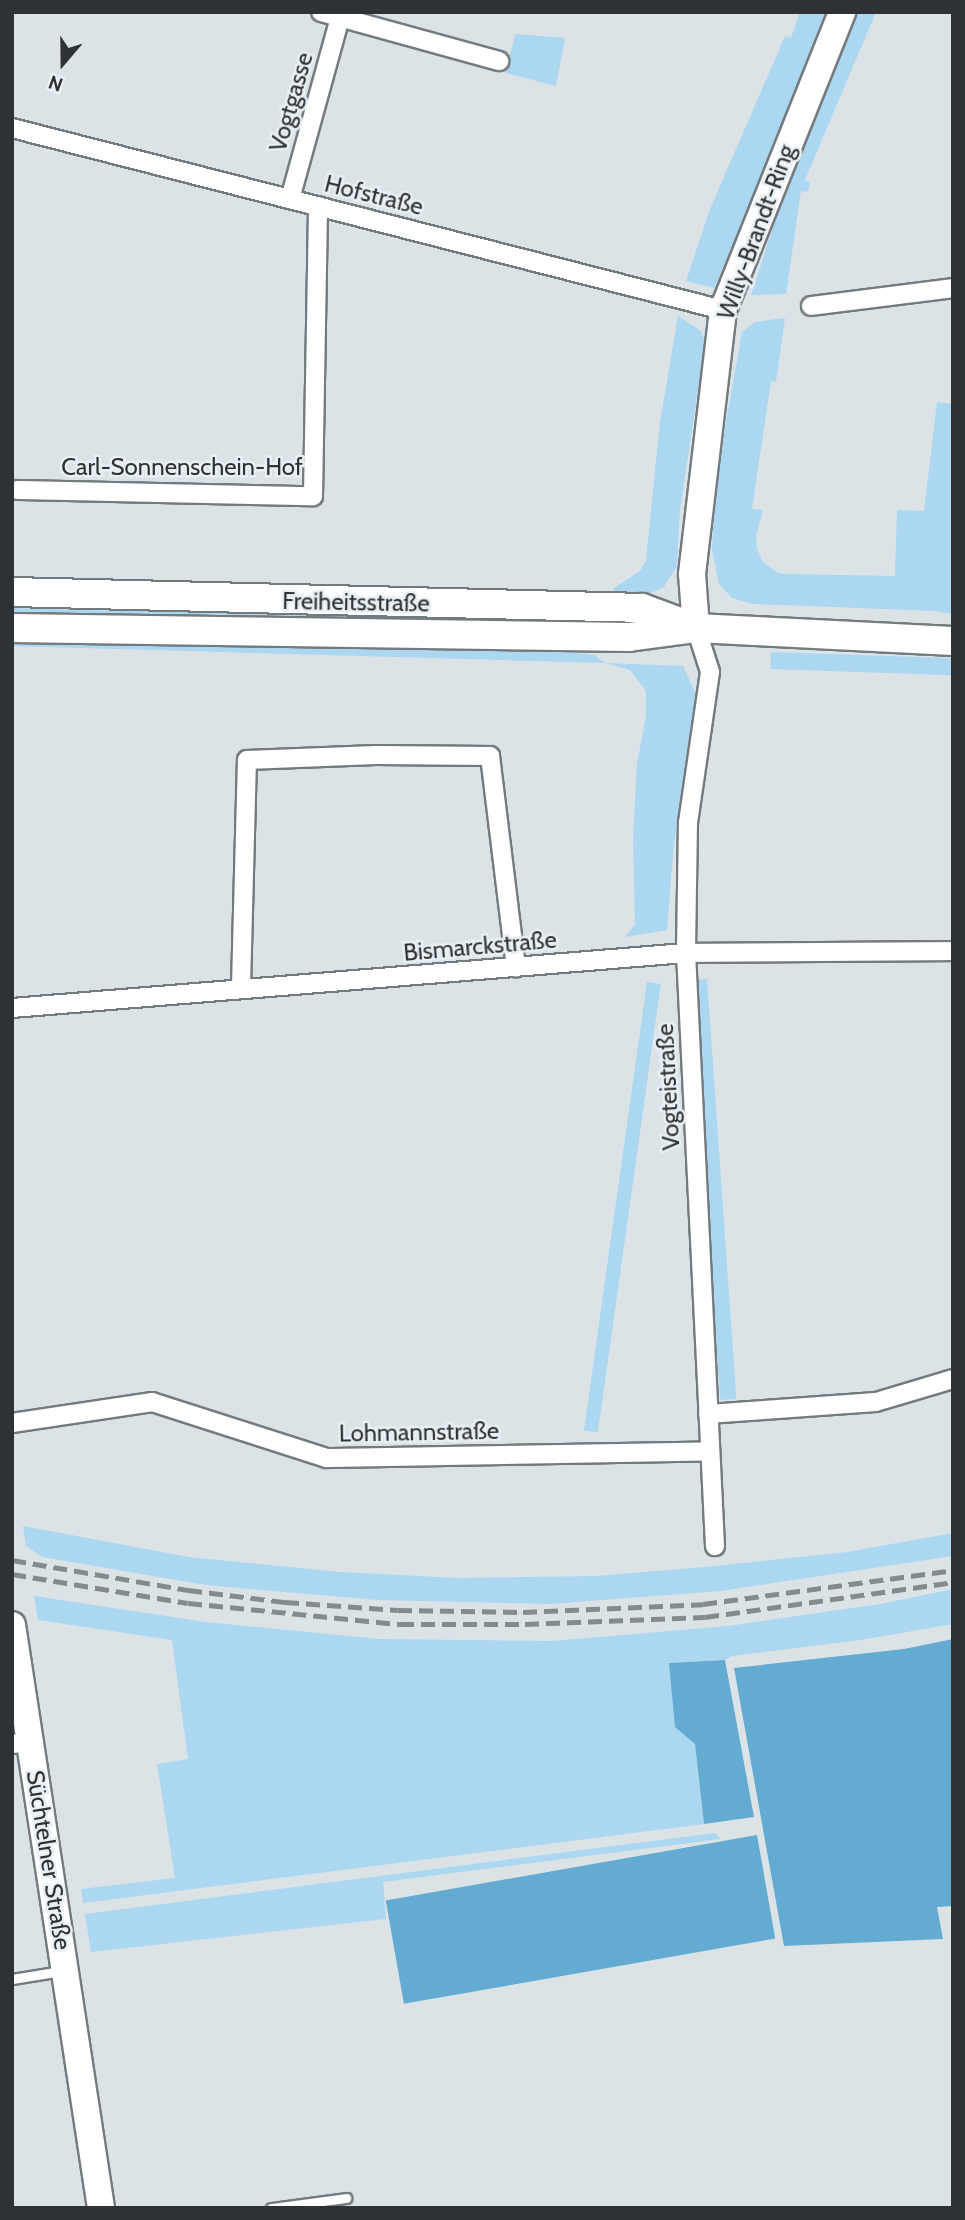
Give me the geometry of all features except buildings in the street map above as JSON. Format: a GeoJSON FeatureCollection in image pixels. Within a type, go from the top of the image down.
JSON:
{"type":"FeatureCollection","features":[{"type":"Feature","properties":{"kind":"main road","name":"Willy-Brandt-Ring"},"geometry":{"type":"LineString","coordinates":[[696,628],[692,574],[723,310],[842,12]]}},
{"type":"Feature","properties":{"kind":"main road","name":"Freiheitsstraße"},"geometry":{"type":"LineString","coordinates":[[12,592],[642,608],[696,628]]}},
{"type":"Feature","properties":{"kind":"main road","name":"Freiheitsstraße"},"geometry":{"type":"LineString","coordinates":[[12,628],[629,637],[696,628],[953,641]]}},
{"type":"Feature","properties":{"kind":"main road","name":"Süchtelner Straße"},"geometry":{"type":"LineString","coordinates":[[12,1625],[21,1743],[66,1970],[101,2208]]}},
{"type":"Feature","properties":{"kind":"street"},"geometry":{"type":"LineString","coordinates":[[321,12],[499,61]]}},
{"type":"Feature","properties":{"kind":"street","name":"Vogtgasse"},"geometry":{"type":"LineString","coordinates":[[290,199],[340,18]]}},
{"type":"Feature","properties":{"kind":"street","name":"Hofstraße"},"geometry":{"type":"LineString","coordinates":[[12,128],[723,310]]}},
{"type":"Feature","properties":{"kind":"street","name":"Carl-Sonnenschein-Hof"},"geometry":{"type":"LineString","coordinates":[[17,490],[313,496],[318,206]]}},
{"type":"Feature","properties":{"kind":"street"},"geometry":{"type":"LineString","coordinates":[[811,306],[953,288]]}},
{"type":"Feature","properties":{"kind":"street","name":"Vogteistraße"},"geometry":{"type":"LineString","coordinates":[[696,628],[710,672],[688,822],[686,953],[715,1546]]}},
{"type":"Feature","properties":{"kind":"street"},"geometry":{"type":"LineString","coordinates":[[241,987],[247,760],[376,755],[490,756],[516,967]]}},
{"type":"Feature","properties":{"kind":"street","name":"Bismarckstraße"},"geometry":{"type":"LineString","coordinates":[[12,1008],[241,987],[337,984],[686,953],[953,951]]}},
{"type":"Feature","properties":{"kind":"street"},"geometry":{"type":"LineString","coordinates":[[708,1414],[876,1402],[953,1379]]}},
{"type":"Feature","properties":{"kind":"street","name":"Lohmannstraße"},"geometry":{"type":"LineString","coordinates":[[12,1423],[152,1402],[326,1458],[710,1451]]}},
{"type":"Feature","properties":{"kind":"lane","name":"Süchtelner Straße"},"geometry":{"type":"LineString","coordinates":[[12,1979],[66,1970]]}},
{"type":"Feature","properties":{"kind":"lane"},"geometry":{"type":"LineString","coordinates":[[271,2208],[346,2198]]}},
{"type":"Feature","properties":{"kind":"shaded area"},"geometry":{"type":"Polygon","coordinates":[[[800,12],[825,12],[758,185],[714,288],[686,281],[710,209],[785,36],[791,38],[800,12]]]}},
{"type":"Feature","properties":{"kind":"shaded area"},"geometry":{"type":"Polygon","coordinates":[[[853,12],[876,12],[805,180],[810,182],[808,192],[801,191],[786,294],[751,295],[809,117],[853,12]]]}},
{"type":"Feature","properties":{"kind":"shaded area"},"geometry":{"type":"Polygon","coordinates":[[[515,34],[565,38],[556,86],[506,73],[515,34]]]}},
{"type":"Feature","properties":{"kind":"shaded area"},"geometry":{"type":"Polygon","coordinates":[[[678,316],[701,331],[705,343],[680,510],[677,566],[663,588],[635,599],[613,601],[614,588],[640,571],[646,560],[660,422],[678,316]]]}},
{"type":"Feature","properties":{"kind":"shaded area"},"geometry":{"type":"Polygon","coordinates":[[[785,318],[776,382],[771,381],[752,509],[763,510],[756,536],[757,549],[763,562],[778,573],[787,574],[895,576],[897,510],[924,511],[937,402],[953,404],[953,614],[753,604],[732,598],[719,584],[712,550],[714,510],[742,332],[755,322],[785,318]]]}},
{"type":"Feature","properties":{"kind":"shaded area"},"geometry":{"type":"Polygon","coordinates":[[[12,608],[125,611],[226,608],[643,624],[12,616],[12,608]]]}},
{"type":"Feature","properties":{"kind":"shaded area"},"geometry":{"type":"Polygon","coordinates":[[[12,635],[547,650],[594,655],[605,663],[12,646],[12,635]]]}},
{"type":"Feature","properties":{"kind":"shaded area"},"geometry":{"type":"Polygon","coordinates":[[[771,652],[953,658],[952,675],[770,669],[771,652]]]}},
{"type":"Feature","properties":{"kind":"shaded area"},"geometry":{"type":"Polygon","coordinates":[[[605,663],[683,666],[697,696],[674,843],[667,930],[625,937],[635,924],[633,839],[637,764],[646,716],[646,691],[630,670],[605,663]]]}},
{"type":"Feature","properties":{"kind":"shaded area"},"geometry":{"type":"Polygon","coordinates":[[[707,979],[736,1399],[720,1400],[691,980],[707,979]]]}},
{"type":"Feature","properties":{"kind":"shaded area"},"geometry":{"type":"Polygon","coordinates":[[[647,982],[661,984],[598,1433],[584,1431],[647,982]]]}},
{"type":"Feature","properties":{"kind":"shaded area"},"geometry":{"type":"Polygon","coordinates":[[[23,1526],[189,1557],[340,1572],[458,1578],[597,1576],[716,1566],[847,1552],[953,1533],[953,1556],[721,1591],[550,1604],[377,1600],[206,1585],[42,1557],[26,1546],[23,1526]]]}},
{"type":"Feature","properties":{"kind":"shaded area"},"geometry":{"type":"Polygon","coordinates":[[[953,1589],[953,1624],[861,1640],[732,1656],[725,1660],[669,1663],[695,1744],[704,1824],[83,1903],[81,1889],[175,1878],[157,1764],[188,1759],[172,1640],[38,1620],[34,1596],[206,1622],[379,1639],[552,1641],[728,1626],[880,1604],[953,1589]]]}},
{"type":"Feature","properties":{"kind":"shaded area"},"geometry":{"type":"Polygon","coordinates":[[[953,1639],[953,1906],[937,1907],[943,1939],[784,1946],[734,1668],[904,1649],[953,1639]]]}},
{"type":"Feature","properties":{"kind":"shaded area"},"geometry":{"type":"Polygon","coordinates":[[[725,1660],[754,1817],[704,1824],[695,1744],[675,1727],[669,1663],[725,1660]]]}},
{"type":"Feature","properties":{"kind":"shaded area"},"geometry":{"type":"Polygon","coordinates":[[[715,1833],[721,1839],[383,1882],[386,1919],[91,1952],[85,1914],[715,1833]]]}},
{"type":"Feature","properties":{"kind":"shaded area"},"geometry":{"type":"Polygon","coordinates":[[[757,1835],[775,1938],[404,2004],[386,1900],[757,1835]]]}},
{"type":"Feature","properties":{"kind":"railway"},"geometry":{"type":"LineString","coordinates":[[12,1560],[188,1590],[285,1602],[398,1610],[523,1612],[703,1604],[953,1570]]}},
{"type":"Feature","properties":{"kind":"railway"},"geometry":{"type":"LineString","coordinates":[[12,1574],[188,1603],[400,1624],[525,1624],[705,1617],[953,1582]]}}]}
